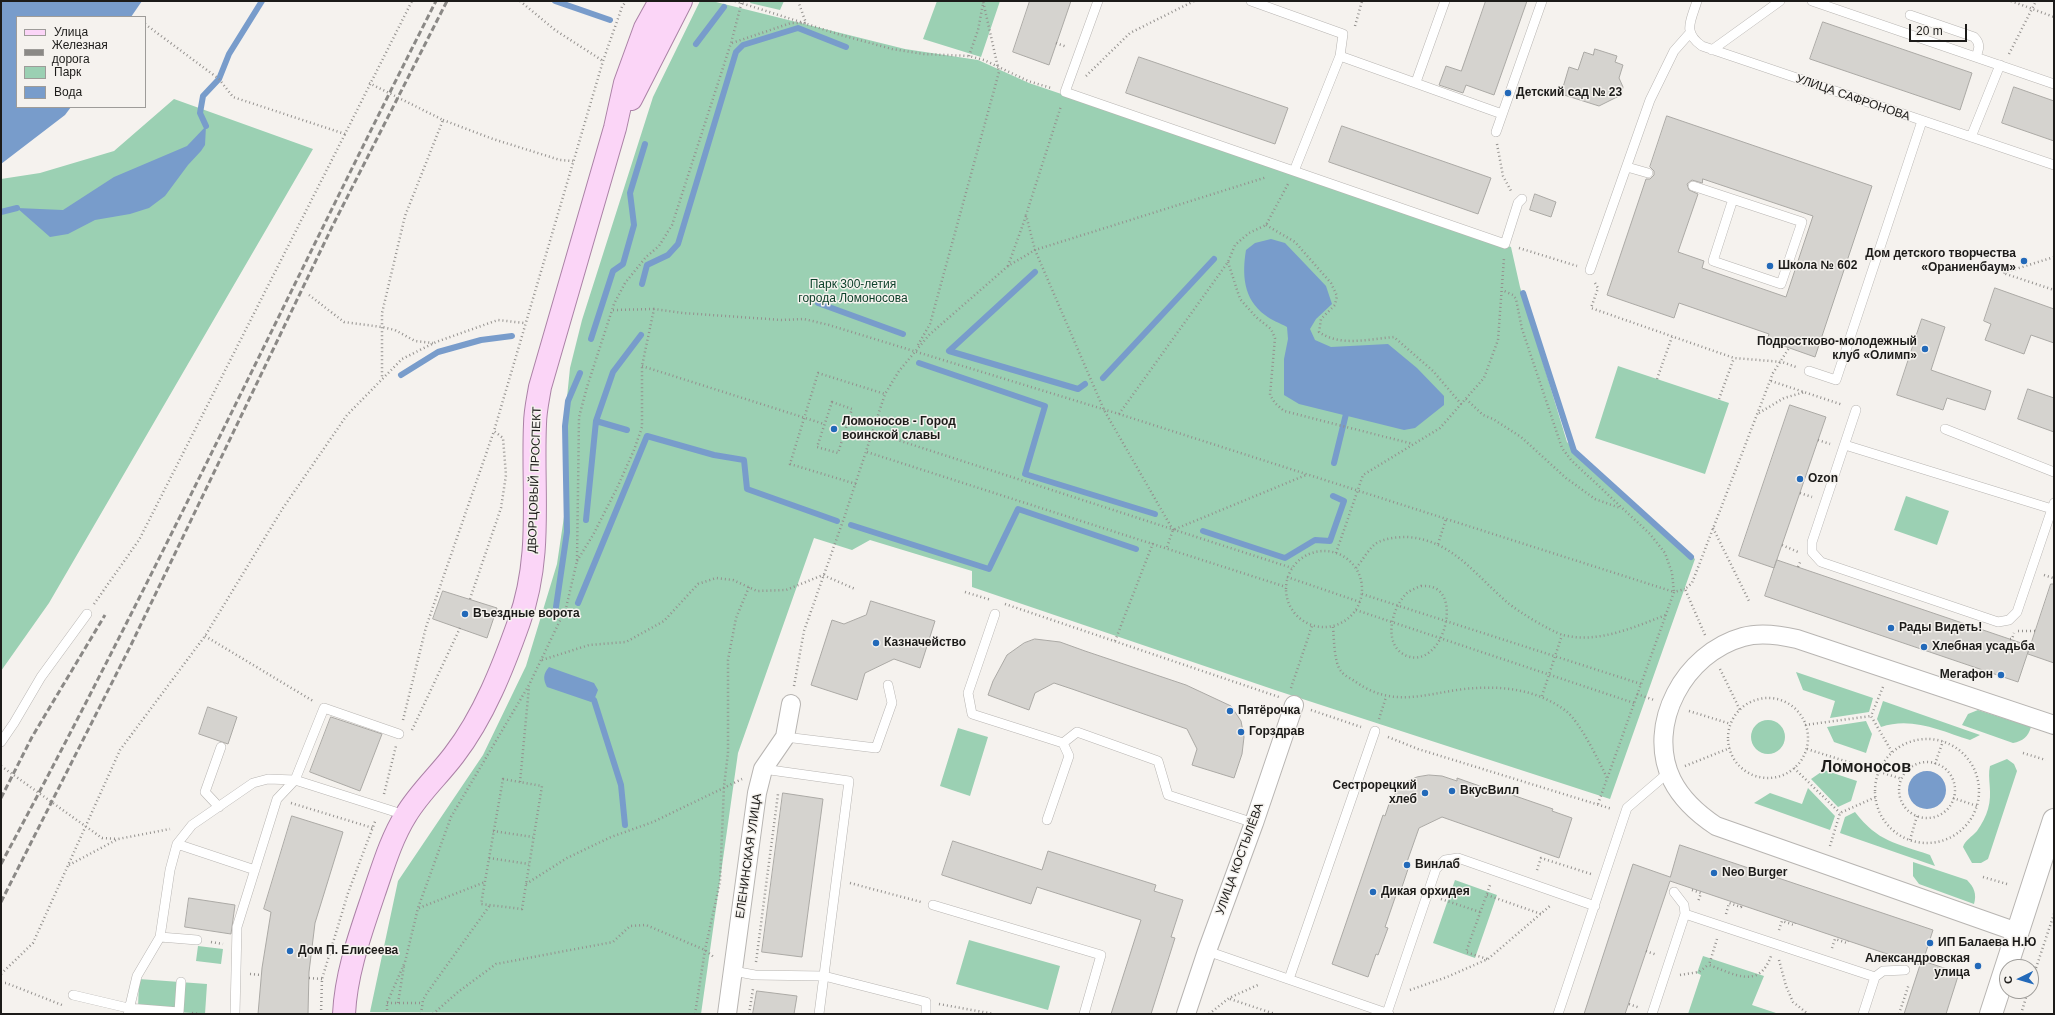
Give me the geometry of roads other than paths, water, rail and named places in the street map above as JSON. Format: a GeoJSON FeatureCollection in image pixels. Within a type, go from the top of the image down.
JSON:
{"type":"FeatureCollection","features":[{"type":"Feature","properties":{"kind":"main road","name":"ДВОРЦОВЫЙ ПРОСПЕКТ"},"geometry":{"type":"LineString","coordinates":[[344,1014],[351,971],[363,927],[394,837],[405,815],[455,754],[476,722],[496,680],[520,620],[530,584],[535,537],[535,424],[540,387],[615,128],[625,84],[644,28],[660,1]]}},
{"type":"Feature","properties":{"kind":"main road","name":"ДВОРЦОВЫЙ ПРОСПЕКТ"},"geometry":{"type":"LineString","coordinates":[[615,128],[681,1]]}},
{"type":"Feature","properties":{"kind":"main road"},"geometry":{"type":"LineString","coordinates":[[1991,1014],[2017,932],[2047,862],[2054,820]]}},
{"type":"Feature","properties":{"kind":"street"},"geometry":{"type":"LineString","coordinates":[[2017,932],[1716,826],[1704,818],[1685,800],[1669,772],[1664,746],[1665,729],[1670,705],[1679,684],[1694,667],[1712,651],[1726,643],[1744,637],[1782,635],[2054,725]]}},
{"type":"Feature","properties":{"kind":"street","name":"УЛИЦА КОСТЫЛЁВА"},"geometry":{"type":"LineString","coordinates":[[1186,1014],[1206,950],[1254,823],[1292,698]]}},
{"type":"Feature","properties":{"kind":"street","name":"ЕЛЕНИНСКАЯ УЛИЦА"},"geometry":{"type":"LineString","coordinates":[[727,1014],[757,793],[772,771],[785,737],[791,704]]}},
{"type":"Feature","properties":{"kind":"lane"},"geometry":{"type":"LineString","coordinates":[[1098,1],[1065,92],[1505,244],[1520,201]]}},
{"type":"Feature","properties":{"kind":"lane"},"geometry":{"type":"LineString","coordinates":[[1251,1],[1343,34],[1340,56],[1293,170]]}},
{"type":"Feature","properties":{"kind":"lane"},"geometry":{"type":"LineString","coordinates":[[1416,82],[1445,1]]}},
{"type":"Feature","properties":{"kind":"lane"},"geometry":{"type":"LineString","coordinates":[[1496,132],[1542,1]]}},
{"type":"Feature","properties":{"kind":"lane"},"geometry":{"type":"LineString","coordinates":[[1590,270],[1650,100],[1674,51],[1689,34],[1689,24],[1697,1]]}},
{"type":"Feature","properties":{"kind":"lane"},"geometry":{"type":"LineString","coordinates":[[1712,50],[1780,1]]}},
{"type":"Feature","properties":{"kind":"lane"},"geometry":{"type":"LineString","coordinates":[[1818,2],[2054,84]]}},
{"type":"Feature","properties":{"kind":"lane"},"geometry":{"type":"LineString","coordinates":[[1910,16],[1974,37],[1978,42],[1979,48],[1976,57]]}},
{"type":"Feature","properties":{"kind":"lane"},"geometry":{"type":"LineString","coordinates":[[1920,38],[1926,21]]}},
{"type":"Feature","properties":{"kind":"lane"},"geometry":{"type":"LineString","coordinates":[[1946,47],[1951,30]]}},
{"type":"Feature","properties":{"kind":"lane","name":"УЛИЦА САФРОНОВА"},"geometry":{"type":"LineString","coordinates":[[1689,34],[1698,44],[1712,50],[2054,166]]}},
{"type":"Feature","properties":{"kind":"lane"},"geometry":{"type":"LineString","coordinates":[[1340,56],[1502,114]]}},
{"type":"Feature","properties":{"kind":"lane"},"geometry":{"type":"LineString","coordinates":[[1971,137],[2002,66]]}},
{"type":"Feature","properties":{"kind":"lane"},"geometry":{"type":"LineString","coordinates":[[1809,371],[1836,380],[1922,121]]}},
{"type":"Feature","properties":{"kind":"lane"},"geometry":{"type":"LineString","coordinates":[[1627,167],[1648,173]]}},
{"type":"Feature","properties":{"kind":"lane"},"geometry":{"type":"LineString","coordinates":[[1692,186],[1733,199],[1802,222],[1781,284],[1713,260],[1733,199]]}},
{"type":"Feature","properties":{"kind":"lane"},"geometry":{"type":"LineString","coordinates":[[1845,445],[2053,506],[2017,612],[2009,620],[1998,622],[1821,562],[1812,552],[1812,542],[1856,410]]}},
{"type":"Feature","properties":{"kind":"lane"},"geometry":{"type":"LineString","coordinates":[[1945,429],[2054,472]]}},
{"type":"Feature","properties":{"kind":"lane"},"geometry":{"type":"LineString","coordinates":[[1,742],[41,677],[87,614]]}},
{"type":"Feature","properties":{"kind":"lane"},"geometry":{"type":"LineString","coordinates":[[995,614],[968,693],[972,714],[1063,743],[1069,756],[1047,820]]}},
{"type":"Feature","properties":{"kind":"lane"},"geometry":{"type":"LineString","coordinates":[[785,737],[876,748],[892,704],[888,685]]}},
{"type":"Feature","properties":{"kind":"lane"},"geometry":{"type":"LineString","coordinates":[[235,1014],[237,927],[277,799],[295,780],[324,708],[399,734]]}},
{"type":"Feature","properties":{"kind":"lane"},"geometry":{"type":"LineString","coordinates":[[1289,979],[1374,731]]}},
{"type":"Feature","properties":{"kind":"lane"},"geometry":{"type":"LineString","coordinates":[[1063,743],[1077,732],[1158,761],[1168,795],[1254,823]]}},
{"type":"Feature","properties":{"kind":"lane"},"geometry":{"type":"LineString","coordinates":[[219,807],[205,792],[221,747]]}},
{"type":"Feature","properties":{"kind":"lane"},"geometry":{"type":"LineString","coordinates":[[772,771],[849,781],[819,1014]]}},
{"type":"Feature","properties":{"kind":"lane"},"geometry":{"type":"LineString","coordinates":[[1558,1014],[1605,878],[1627,808],[1669,772]]}},
{"type":"Feature","properties":{"kind":"lane"},"geometry":{"type":"LineString","coordinates":[[128,1011],[137,976],[160,937],[170,870],[177,844],[192,825],[253,783],[268,779],[295,780],[405,815]]}},
{"type":"Feature","properties":{"kind":"lane"},"geometry":{"type":"LineString","coordinates":[[177,844],[254,870]]}},
{"type":"Feature","properties":{"kind":"lane"},"geometry":{"type":"LineString","coordinates":[[1206,950],[1388,1014],[1392,996],[1436,869],[1445,860],[1458,858],[1595,906]]}},
{"type":"Feature","properties":{"kind":"lane"},"geometry":{"type":"LineString","coordinates":[[1652,1014],[1685,914],[1684,905],[1674,892]]}},
{"type":"Feature","properties":{"kind":"lane"},"geometry":{"type":"LineString","coordinates":[[933,905],[1101,956],[1084,1014]]}},
{"type":"Feature","properties":{"kind":"lane"},"geometry":{"type":"LineString","coordinates":[[1685,914],[1875,977]]}},
{"type":"Feature","properties":{"kind":"lane"},"geometry":{"type":"LineString","coordinates":[[160,937],[197,940]]}},
{"type":"Feature","properties":{"kind":"lane"},"geometry":{"type":"LineString","coordinates":[[1863,1014],[1875,977],[1883,971],[1905,970]]}},
{"type":"Feature","properties":{"kind":"lane"},"geometry":{"type":"LineString","coordinates":[[733,971],[755,974],[824,976],[926,1002],[926,1014]]}},
{"type":"Feature","properties":{"kind":"lane"},"geometry":{"type":"LineString","coordinates":[[73,995],[128,1011],[179,1012],[181,982]]}},
{"type":"Feature","properties":{"kind":"water"},"geometry":{"type":"Polygon","coordinates":[[[1,1],[142,1],[132,16],[16,16],[16,108],[70,108],[65,115],[1,164],[1,1]]]}},
{"type":"Feature","properties":{"kind":"water"},"geometry":{"type":"Polygon","coordinates":[[[206,126],[205,145],[201,151],[188,165],[165,196],[149,208],[130,214],[95,220],[68,234],[50,237],[17,208],[63,210],[114,177],[187,146],[206,126]]]}},
{"type":"Feature","properties":{"kind":"water"},"geometry":{"type":"Polygon","coordinates":[[[1271,239],[1285,243],[1326,286],[1332,304],[1316,319],[1310,329],[1315,340],[1331,347],[1388,344],[1417,368],[1444,396],[1444,405],[1415,428],[1404,430],[1299,404],[1284,395],[1284,359],[1288,339],[1287,327],[1267,317],[1258,309],[1248,294],[1244,277],[1246,250],[1255,243],[1271,239]]]}},
{"type":"Feature","properties":{"kind":"water"},"geometry":{"type":"Polygon","coordinates":[[[549,667],[594,683],[598,690],[594,700],[591,702],[547,687],[544,677],[549,667]]]}},
{"type":"Feature","properties":{"kind":"water"},"geometry":{"type":"Polygon","coordinates":[[[1927,771],[1937,774],[1943,780],[1946,790],[1943,800],[1937,806],[1927,809],[1917,806],[1911,800],[1908,790],[1911,780],[1917,774],[1927,771]]]}},
{"type":"Feature","properties":{"kind":"waterway"},"geometry":{"type":"LineString","coordinates":[[206,126],[200,113],[203,96],[219,79],[229,54],[262,1]]}},
{"type":"Feature","properties":{"kind":"waterway"},"geometry":{"type":"LineString","coordinates":[[555,1],[610,20]]}},
{"type":"Feature","properties":{"kind":"waterway"},"geometry":{"type":"LineString","coordinates":[[696,44],[724,7]]}},
{"type":"Feature","properties":{"kind":"waterway"},"geometry":{"type":"LineString","coordinates":[[642,284],[647,265],[668,255],[678,244],[736,52],[743,45],[798,28],[846,47]]}},
{"type":"Feature","properties":{"kind":"waterway"},"geometry":{"type":"LineString","coordinates":[[591,339],[613,271],[623,264],[634,225],[630,193],[645,144]]}},
{"type":"Feature","properties":{"kind":"waterway"},"geometry":{"type":"LineString","coordinates":[[1,212],[17,208]]}},
{"type":"Feature","properties":{"kind":"waterway"},"geometry":{"type":"LineString","coordinates":[[1103,378],[1214,259]]}},
{"type":"Feature","properties":{"kind":"waterway"},"geometry":{"type":"LineString","coordinates":[[949,351],[1035,272]]}},
{"type":"Feature","properties":{"kind":"waterway"},"geometry":{"type":"LineString","coordinates":[[1523,293],[1574,451],[1691,557]]}},
{"type":"Feature","properties":{"kind":"waterway"},"geometry":{"type":"LineString","coordinates":[[818,303],[903,334]]}},
{"type":"Feature","properties":{"kind":"waterway"},"geometry":{"type":"LineString","coordinates":[[586,520],[596,421],[613,372],[641,335]]}},
{"type":"Feature","properties":{"kind":"waterway"},"geometry":{"type":"LineString","coordinates":[[401,375],[438,352],[481,340],[512,336]]}},
{"type":"Feature","properties":{"kind":"waterway"},"geometry":{"type":"LineString","coordinates":[[949,351],[1078,389],[1085,384]]}},
{"type":"Feature","properties":{"kind":"waterway"},"geometry":{"type":"LineString","coordinates":[[919,363],[1045,406],[1025,474],[1155,514]]}},
{"type":"Feature","properties":{"kind":"waterway"},"geometry":{"type":"LineString","coordinates":[[556,607],[567,532],[565,426],[568,401],[580,373]]}},
{"type":"Feature","properties":{"kind":"waterway"},"geometry":{"type":"LineString","coordinates":[[1334,463],[1346,414]]}},
{"type":"Feature","properties":{"kind":"waterway"},"geometry":{"type":"LineString","coordinates":[[596,421],[627,430]]}},
{"type":"Feature","properties":{"kind":"waterway"},"geometry":{"type":"LineString","coordinates":[[578,603],[647,436],[714,455],[744,460],[747,489],[837,521]]}},
{"type":"Feature","properties":{"kind":"waterway"},"geometry":{"type":"LineString","coordinates":[[1203,531],[1285,558],[1315,540],[1330,541],[1344,501],[1333,496]]}},
{"type":"Feature","properties":{"kind":"waterway"},"geometry":{"type":"LineString","coordinates":[[851,525],[989,569],[1018,509],[1136,549]]}},
{"type":"Feature","properties":{"kind":"waterway"},"geometry":{"type":"LineString","coordinates":[[594,700],[621,785],[625,825]]}},
{"type":"Feature","properties":{"kind":"railway"},"geometry":{"type":"LineString","coordinates":[[1,864],[113,650],[436,1]]}},
{"type":"Feature","properties":{"kind":"railway"},"geometry":{"type":"LineString","coordinates":[[1,902],[130,647],[332,227],[447,1]]}},
{"type":"Feature","properties":{"kind":"railway"},"geometry":{"type":"LineString","coordinates":[[1,798],[32,737],[105,615]]}},
{"type":"Feature","properties":{"kind":"place","name":"Детский сад № 23"},"geometry":{"type":"Point","coordinates":[1508,93]}},
{"type":"Feature","properties":{"kind":"place","name":"Дом детского творчества «Ораниенбаум»"},"geometry":{"type":"Point","coordinates":[2024,261]}},
{"type":"Feature","properties":{"kind":"place","name":"Школа № 602"},"geometry":{"type":"Point","coordinates":[1770,266]}},
{"type":"Feature","properties":{"kind":"place","name":"Подростково-молодежный клуб «Олимп»"},"geometry":{"type":"Point","coordinates":[1925,349]}},
{"type":"Feature","properties":{"kind":"place","name":"Ломоносов - Город воинской славы"},"geometry":{"type":"Point","coordinates":[834,429]}},
{"type":"Feature","properties":{"kind":"place","name":"Ozon"},"geometry":{"type":"Point","coordinates":[1800,479]}},
{"type":"Feature","properties":{"kind":"place","name":"Въездные ворота"},"geometry":{"type":"Point","coordinates":[465,614]}},
{"type":"Feature","properties":{"kind":"place","name":"Рады Видеть!"},"geometry":{"type":"Point","coordinates":[1891,628]}},
{"type":"Feature","properties":{"kind":"place","name":"Казначейство"},"geometry":{"type":"Point","coordinates":[876,643]}},
{"type":"Feature","properties":{"kind":"place","name":"Хлебная усадьба"},"geometry":{"type":"Point","coordinates":[1924,647]}},
{"type":"Feature","properties":{"kind":"place","name":"Мегафон"},"geometry":{"type":"Point","coordinates":[2001,675]}},
{"type":"Feature","properties":{"kind":"place","name":"Пятёрочка"},"geometry":{"type":"Point","coordinates":[1230,711]}},
{"type":"Feature","properties":{"kind":"place","name":"Горздрав"},"geometry":{"type":"Point","coordinates":[1241,732]}},
{"type":"Feature","properties":{"kind":"place","name":"ВкусВилл"},"geometry":{"type":"Point","coordinates":[1452,791]}},
{"type":"Feature","properties":{"kind":"place","name":"Сестрорецкий хлеб"},"geometry":{"type":"Point","coordinates":[1425,793]}},
{"type":"Feature","properties":{"kind":"place","name":"Винлаб"},"geometry":{"type":"Point","coordinates":[1407,865]}},
{"type":"Feature","properties":{"kind":"place","name":"Neo Burger"},"geometry":{"type":"Point","coordinates":[1714,873]}},
{"type":"Feature","properties":{"kind":"place","name":"Дикая орхидея"},"geometry":{"type":"Point","coordinates":[1373,892]}},
{"type":"Feature","properties":{"kind":"place","name":"ИП Балаева Н.Ю"},"geometry":{"type":"Point","coordinates":[1930,943]}},
{"type":"Feature","properties":{"kind":"place","name":"Дом П. Елисеева"},"geometry":{"type":"Point","coordinates":[290,951]}},
{"type":"Feature","properties":{"kind":"place","name":"Александровская улица"},"geometry":{"type":"Point","coordinates":[1978,966]}},
{"type":"Feature","properties":{"kind":"district","name":"Ломоносов"},"geometry":{"type":"Point","coordinates":[1866,768]}},
{"type":"Feature","properties":{"kind":"park label","name":"Парк 300-летия города Ломоносова"},"geometry":{"type":"Point","coordinates":[853,292]}}]}
